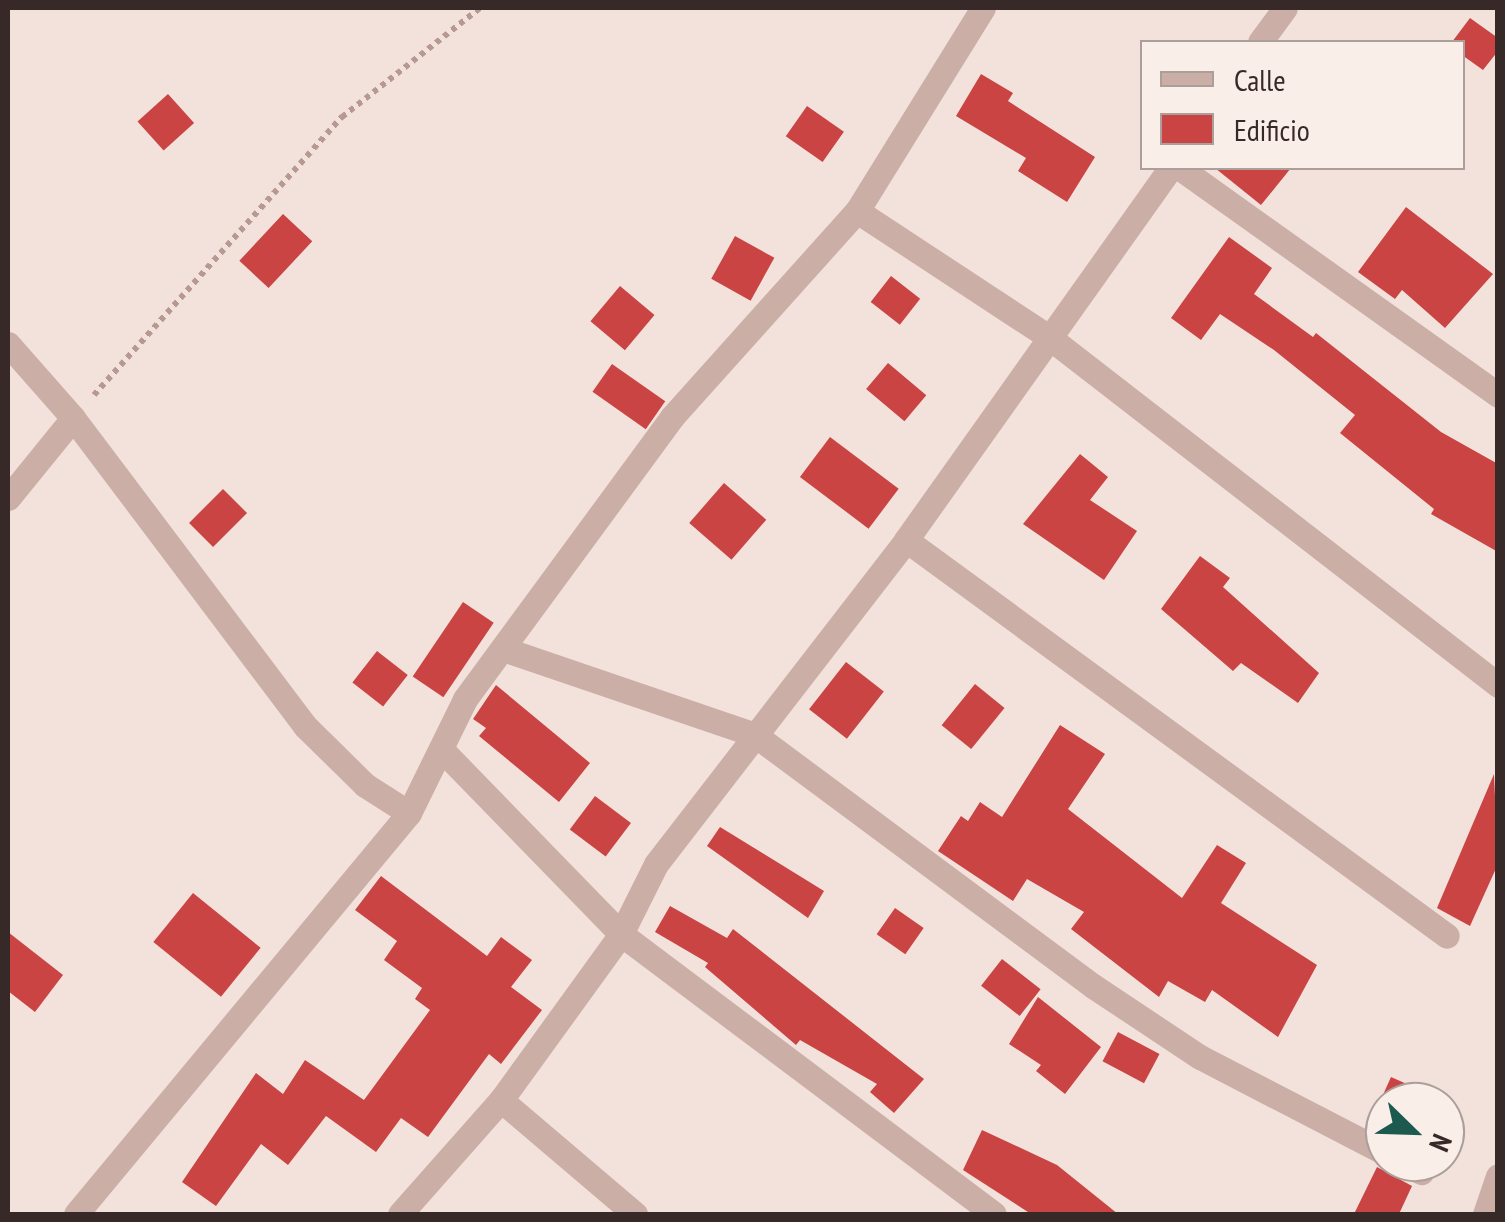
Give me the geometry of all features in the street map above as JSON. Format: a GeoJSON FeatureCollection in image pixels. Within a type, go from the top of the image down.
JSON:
{"type":"FeatureCollection","features":[{"type":"Feature","properties":{"kind":"street"},"geometry":{"type":"LineString","coordinates":[[76,1214],[409,814],[465,699],[672,416],[857,211],[983,8]]}},
{"type":"Feature","properties":{"kind":"street"},"geometry":{"type":"LineString","coordinates":[[1261,40],[1285,8]]}},
{"type":"Feature","properties":{"kind":"street"},"geometry":{"type":"LineString","coordinates":[[400,1214],[501,1100],[620,934],[656,864],[906,540],[1169,170]]}},
{"type":"Feature","properties":{"kind":"street"},"geometry":{"type":"LineString","coordinates":[[1183,170],[1498,395]]}},
{"type":"Feature","properties":{"kind":"street"},"geometry":{"type":"LineString","coordinates":[[857,211],[1050,338],[1498,685]]}},
{"type":"Feature","properties":{"kind":"street"},"geometry":{"type":"LineString","coordinates":[[8,344],[73,418],[305,726],[365,786],[409,814]]}},
{"type":"Feature","properties":{"kind":"street"},"geometry":{"type":"LineString","coordinates":[[8,498],[73,418]]}},
{"type":"Feature","properties":{"kind":"street"},"geometry":{"type":"LineString","coordinates":[[906,540],[1447,936]]}},
{"type":"Feature","properties":{"kind":"street"},"geometry":{"type":"LineString","coordinates":[[502,649],[755,736],[1139,1017],[1200,1057],[1365,1143]]}},
{"type":"Feature","properties":{"kind":"street"},"geometry":{"type":"LineString","coordinates":[[443,751],[620,934],[994,1214]]}},
{"type":"Feature","properties":{"kind":"street"},"geometry":{"type":"LineString","coordinates":[[501,1100],[636,1214]]}},
{"type":"Feature","properties":{"kind":"street"},"geometry":{"type":"LineString","coordinates":[[1485,1214],[1498,1176]]}},
{"type":"Feature","properties":{"kind":"path"},"geometry":{"type":"LineString","coordinates":[[73,418],[342,117],[480,8]]}},
{"type":"Feature","properties":{"kind":"building"},"geometry":{"type":"Polygon","coordinates":[[[1470,18],[1498,38],[1498,51],[1483,70],[1465,57],[1465,40],[1454,40],[1470,18]]]}},
{"type":"Feature","properties":{"kind":"building"},"geometry":{"type":"Polygon","coordinates":[[[981,74],[1013,93],[1008,101],[1095,157],[1067,202],[1018,171],[1026,158],[956,116],[981,74]]]}},
{"type":"Feature","properties":{"kind":"building"},"geometry":{"type":"Polygon","coordinates":[[[168,94],[194,123],[164,150],[138,121],[168,94]]]}},
{"type":"Feature","properties":{"kind":"building"},"geometry":{"type":"Polygon","coordinates":[[[807,106],[844,132],[823,162],[786,136],[807,106]]]}},
{"type":"Feature","properties":{"kind":"building"},"geometry":{"type":"Polygon","coordinates":[[[1217,170],[1289,170],[1261,205],[1217,170]]]}},
{"type":"Feature","properties":{"kind":"building"},"geometry":{"type":"Polygon","coordinates":[[[1406,207],[1493,274],[1445,328],[1402,290],[1395,299],[1358,272],[1406,207]]]}},
{"type":"Feature","properties":{"kind":"building"},"geometry":{"type":"Polygon","coordinates":[[[283,214],[312,241],[269,288],[239,261],[283,214]]]}},
{"type":"Feature","properties":{"kind":"building"},"geometry":{"type":"Polygon","coordinates":[[[735,236],[774,258],[751,301],[711,279],[735,236]]]}},
{"type":"Feature","properties":{"kind":"building"},"geometry":{"type":"Polygon","coordinates":[[[1229,237],[1272,268],[1254,294],[1313,337],[1316,333],[1441,432],[1498,464],[1498,552],[1431,514],[1434,509],[1340,433],[1355,415],[1274,350],[1220,314],[1201,340],[1171,318],[1229,237]]]}},
{"type":"Feature","properties":{"kind":"building"},"geometry":{"type":"Polygon","coordinates":[[[891,276],[920,299],[900,325],[871,302],[891,276]]]}},
{"type":"Feature","properties":{"kind":"building"},"geometry":{"type":"Polygon","coordinates":[[[620,286],[654,315],[625,350],[590,321],[620,286]]]}},
{"type":"Feature","properties":{"kind":"building"},"geometry":{"type":"Polygon","coordinates":[[[888,363],[926,395],[904,421],[866,389],[888,363]]]}},
{"type":"Feature","properties":{"kind":"building"},"geometry":{"type":"Polygon","coordinates":[[[612,364],[665,401],[646,429],[592,392],[612,364]]]}},
{"type":"Feature","properties":{"kind":"building"},"geometry":{"type":"Polygon","coordinates":[[[830,437],[899,489],[869,529],[800,477],[830,437]]]}},
{"type":"Feature","properties":{"kind":"building"},"geometry":{"type":"Polygon","coordinates":[[[1080,454],[1108,477],[1090,500],[1137,531],[1104,580],[1023,524],[1080,454]]]}},
{"type":"Feature","properties":{"kind":"building"},"geometry":{"type":"Polygon","coordinates":[[[724,483],[766,520],[731,560],[689,523],[724,483]]]}},
{"type":"Feature","properties":{"kind":"building"},"geometry":{"type":"Polygon","coordinates":[[[223,489],[247,513],[213,547],[189,523],[223,489]]]}},
{"type":"Feature","properties":{"kind":"building"},"geometry":{"type":"Polygon","coordinates":[[[1200,556],[1230,578],[1223,587],[1319,673],[1298,703],[1241,663],[1233,671],[1161,609],[1200,556]]]}},
{"type":"Feature","properties":{"kind":"building"},"geometry":{"type":"Polygon","coordinates":[[[463,602],[494,623],[443,697],[413,677],[463,602]]]}},
{"type":"Feature","properties":{"kind":"building"},"geometry":{"type":"Polygon","coordinates":[[[377,651],[408,675],[383,707],[352,683],[377,651]]]}},
{"type":"Feature","properties":{"kind":"building"},"geometry":{"type":"Polygon","coordinates":[[[846,662],[884,692],[847,739],[809,709],[846,662]]]}},
{"type":"Feature","properties":{"kind":"building"},"geometry":{"type":"Polygon","coordinates":[[[975,684],[1005,708],[971,749],[942,725],[975,684]]]}},
{"type":"Feature","properties":{"kind":"building"},"geometry":{"type":"Polygon","coordinates":[[[496,685],[590,763],[559,802],[479,736],[486,728],[473,719],[496,685]]]}},
{"type":"Feature","properties":{"kind":"building"},"geometry":{"type":"Polygon","coordinates":[[[1060,725],[1105,754],[1068,809],[1182,898],[1217,845],[1246,863],[1221,903],[1317,965],[1278,1037],[1212,990],[1205,1002],[1168,981],[1159,997],[1071,929],[1084,912],[1027,879],[1013,901],[938,851],[961,816],[968,821],[980,802],[1002,817],[1060,725]]]}},
{"type":"Feature","properties":{"kind":"building"},"geometry":{"type":"Polygon","coordinates":[[[1494,774],[1498,864],[1470,926],[1437,908],[1494,774]]]}},
{"type":"Feature","properties":{"kind":"building"},"geometry":{"type":"Polygon","coordinates":[[[595,796],[631,823],[606,857],[570,830],[595,796]]]}},
{"type":"Feature","properties":{"kind":"building"},"geometry":{"type":"Polygon","coordinates":[[[720,827],[824,891],[808,918],[707,846],[720,827]]]}},
{"type":"Feature","properties":{"kind":"building"},"geometry":{"type":"Polygon","coordinates":[[[381,876],[487,956],[501,937],[532,960],[511,987],[542,1010],[501,1064],[489,1054],[428,1137],[401,1118],[376,1152],[326,1116],[288,1165],[261,1144],[216,1206],[182,1182],[256,1073],[283,1094],[305,1060],[364,1100],[430,1010],[415,999],[422,988],[384,960],[397,941],[355,910],[381,876]]]}},
{"type":"Feature","properties":{"kind":"building"},"geometry":{"type":"Polygon","coordinates":[[[193,893],[261,948],[221,997],[153,942],[193,893]]]}},
{"type":"Feature","properties":{"kind":"building"},"geometry":{"type":"Polygon","coordinates":[[[670,906],[727,938],[733,929],[924,1079],[894,1113],[870,1092],[877,1084],[800,1040],[796,1045],[705,967],[708,963],[655,932],[670,906]]]}},
{"type":"Feature","properties":{"kind":"building"},"geometry":{"type":"Polygon","coordinates":[[[895,908],[924,928],[905,954],[877,934],[895,908]]]}},
{"type":"Feature","properties":{"kind":"building"},"geometry":{"type":"Polygon","coordinates":[[[8,932],[63,975],[35,1012],[8,991],[8,932]]]}},
{"type":"Feature","properties":{"kind":"building"},"geometry":{"type":"Polygon","coordinates":[[[1002,959],[1041,989],[1020,1016],[981,986],[1002,959]]]}},
{"type":"Feature","properties":{"kind":"building"},"geometry":{"type":"Polygon","coordinates":[[[1038,997],[1101,1047],[1065,1094],[1036,1071],[1041,1065],[1009,1044],[1038,997]]]}},
{"type":"Feature","properties":{"kind":"building"},"geometry":{"type":"Polygon","coordinates":[[[1118,1032],[1159,1054],[1144,1083],[1103,1061],[1118,1032]]]}},
{"type":"Feature","properties":{"kind":"building"},"geometry":{"type":"Polygon","coordinates":[[[982,1130],[1057,1165],[1118,1214],[1031,1214],[963,1170],[982,1130]]]}},
{"type":"Feature","properties":{"kind":"building"},"geometry":{"type":"Polygon","coordinates":[[[1370,1182],[1405,1182],[1412,1186],[1399,1214],[1354,1214],[1370,1182]]]}}]}
